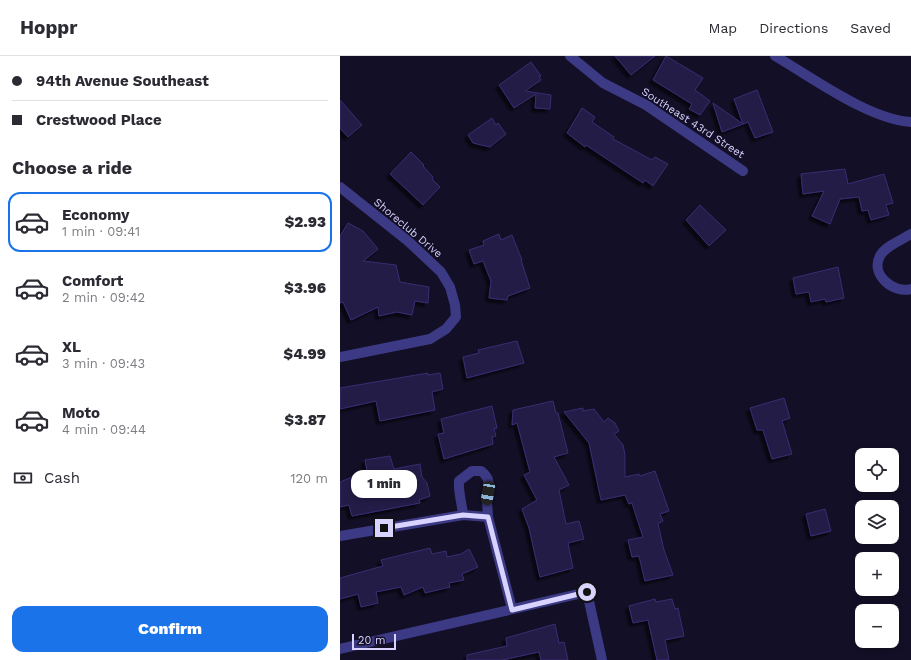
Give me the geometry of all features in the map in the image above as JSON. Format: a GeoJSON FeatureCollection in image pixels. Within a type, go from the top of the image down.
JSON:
{"type":"FeatureCollection","features":[{"type":"Feature","properties":{"kind":"street","name":"Southeast 43rd Street"},"geometry":{"type":"LineString","coordinates":[[570,56],[603,83],[646,105],[743,171]]}},
{"type":"Feature","properties":{"kind":"street"},"geometry":{"type":"LineString","coordinates":[[775,56],[862,108],[884,118],[911,122]]}},
{"type":"Feature","properties":{"kind":"street","name":"Shoreclub Drive"},"geometry":{"type":"LineString","coordinates":[[340,187],[408,241],[441,272],[450,287],[455,305],[456,317],[446,329],[430,339],[340,357]]}},
{"type":"Feature","properties":{"kind":"street"},"geometry":{"type":"LineString","coordinates":[[911,234],[880,255],[878,264],[879,271],[884,280],[893,288],[899,290],[911,289]]}},
{"type":"Feature","properties":{"kind":"street"},"geometry":{"type":"LineString","coordinates":[[463,515],[462,499],[458,490],[459,481],[472,471],[482,471],[487,476],[490,485],[487,501],[488,517],[512,610]]}},
{"type":"Feature","properties":{"kind":"street"},"geometry":{"type":"LineString","coordinates":[[340,536],[463,515],[488,517]]}},
{"type":"Feature","properties":{"kind":"street"},"geometry":{"type":"LineString","coordinates":[[340,649],[587,592],[602,660]]}},
{"type":"Feature","properties":{"kind":"building"},"geometry":{"type":"Polygon","coordinates":[[[615,56],[655,56],[631,75],[615,56]]]}},
{"type":"Feature","properties":{"kind":"building"},"geometry":{"type":"Polygon","coordinates":[[[666,56],[703,78],[695,90],[710,101],[700,115],[689,109],[692,104],[653,80],[666,56]]]}},
{"type":"Feature","properties":{"kind":"building"},"geometry":{"type":"Polygon","coordinates":[[[531,62],[541,76],[539,77],[541,80],[525,91],[551,95],[550,109],[535,108],[536,94],[514,108],[499,85],[531,62]]]}},
{"type":"Feature","properties":{"kind":"building"},"geometry":{"type":"Polygon","coordinates":[[[757,90],[773,132],[755,138],[748,122],[743,124],[734,99],[757,90]]]}},
{"type":"Feature","properties":{"kind":"building"},"geometry":{"type":"Polygon","coordinates":[[[340,100],[362,125],[348,137],[340,128],[340,100]]]}},
{"type":"Feature","properties":{"kind":"building"},"geometry":{"type":"Polygon","coordinates":[[[713,103],[743,124],[722,132],[713,103]]]}},
{"type":"Feature","properties":{"kind":"building"},"geometry":{"type":"Polygon","coordinates":[[[582,108],[595,117],[592,122],[614,137],[613,139],[652,160],[655,157],[668,164],[653,186],[645,180],[643,183],[586,145],[585,147],[567,133],[582,108]]]}},
{"type":"Feature","properties":{"kind":"building"},"geometry":{"type":"Polygon","coordinates":[[[492,118],[496,125],[498,123],[506,134],[490,147],[473,143],[468,135],[492,118]]]}},
{"type":"Feature","properties":{"kind":"building"},"geometry":{"type":"Polygon","coordinates":[[[411,152],[424,165],[423,166],[433,177],[432,179],[440,187],[423,205],[390,174],[411,152]]]}},
{"type":"Feature","properties":{"kind":"building"},"geometry":{"type":"Polygon","coordinates":[[[845,169],[848,184],[884,174],[893,203],[886,205],[889,215],[871,220],[868,210],[862,211],[859,197],[840,199],[830,224],[812,216],[824,191],[803,194],[801,174],[845,169]]]}},
{"type":"Feature","properties":{"kind":"building"},"geometry":{"type":"Polygon","coordinates":[[[700,205],[726,230],[709,246],[686,220],[700,205]]]}},
{"type":"Feature","properties":{"kind":"building"},"geometry":{"type":"Polygon","coordinates":[[[348,223],[363,231],[378,249],[363,261],[396,265],[400,282],[429,287],[428,303],[415,301],[412,315],[397,312],[379,316],[378,307],[351,320],[343,302],[340,303],[340,236],[348,223]]]}},
{"type":"Feature","properties":{"kind":"building"},"geometry":{"type":"Polygon","coordinates":[[[499,234],[501,240],[512,235],[522,260],[530,288],[508,296],[507,300],[489,298],[491,281],[483,261],[474,264],[469,250],[484,245],[483,241],[499,234]]]}},
{"type":"Feature","properties":{"kind":"building"},"geometry":{"type":"Polygon","coordinates":[[[838,267],[844,298],[826,302],[825,299],[811,302],[809,292],[796,294],[793,278],[838,267]]]}},
{"type":"Feature","properties":{"kind":"building"},"geometry":{"type":"Polygon","coordinates":[[[517,341],[524,363],[467,378],[463,357],[479,353],[478,350],[517,341]]]}},
{"type":"Feature","properties":{"kind":"building"},"geometry":{"type":"Polygon","coordinates":[[[428,373],[428,375],[440,373],[443,389],[432,392],[435,410],[380,421],[376,401],[340,409],[340,388],[428,373]]]}},
{"type":"Feature","properties":{"kind":"building"},"geometry":{"type":"Polygon","coordinates":[[[784,398],[790,418],[782,421],[792,454],[772,459],[763,430],[757,430],[750,408],[784,398]]]}},
{"type":"Feature","properties":{"kind":"building"},"geometry":{"type":"Polygon","coordinates":[[[553,401],[556,413],[558,413],[568,453],[554,457],[569,485],[559,490],[566,524],[579,521],[584,539],[568,543],[573,568],[540,577],[529,528],[522,509],[537,500],[524,475],[530,472],[517,423],[512,425],[513,410],[553,401]]]}},
{"type":"Feature","properties":{"kind":"building"},"geometry":{"type":"Polygon","coordinates":[[[492,406],[497,428],[494,429],[496,436],[492,437],[493,444],[444,459],[438,434],[444,433],[441,419],[492,406]]]}},
{"type":"Feature","properties":{"kind":"building"},"geometry":{"type":"Polygon","coordinates":[[[583,408],[583,411],[594,409],[604,422],[608,418],[615,423],[619,431],[614,434],[623,445],[625,455],[625,477],[639,474],[640,476],[655,471],[669,511],[660,514],[663,521],[658,524],[664,550],[673,575],[645,581],[639,556],[632,557],[628,540],[643,537],[632,503],[629,504],[625,495],[601,500],[589,443],[564,412],[583,408]]]}},
{"type":"Feature","properties":{"kind":"building"},"geometry":{"type":"Polygon","coordinates":[[[390,456],[394,469],[420,464],[422,477],[427,483],[430,496],[419,500],[420,503],[352,516],[349,505],[340,507],[340,482],[367,471],[365,460],[390,456]]]}},
{"type":"Feature","properties":{"kind":"building"},"geometry":{"type":"Polygon","coordinates":[[[825,509],[831,531],[811,536],[806,514],[825,509]]]}},
{"type":"Feature","properties":{"kind":"building"},"geometry":{"type":"Polygon","coordinates":[[[430,548],[432,554],[446,551],[447,557],[461,554],[469,549],[478,567],[462,574],[464,580],[449,583],[450,587],[425,593],[423,587],[404,595],[401,587],[376,592],[378,603],[361,607],[358,594],[340,599],[340,578],[383,566],[381,560],[430,548]]]}},
{"type":"Feature","properties":{"kind":"building"},"geometry":{"type":"Polygon","coordinates":[[[655,599],[656,602],[672,599],[675,609],[678,608],[684,636],[665,640],[669,660],[657,660],[648,620],[633,623],[629,606],[655,599]]]}},
{"type":"Feature","properties":{"kind":"building"},"geometry":{"type":"Polygon","coordinates":[[[555,624],[559,643],[564,642],[568,660],[541,660],[539,652],[502,660],[467,660],[467,655],[507,646],[506,638],[555,624]]]}},
{"type":"Feature","properties":{"kind":"route"},"geometry":{"type":"LineString","coordinates":[[384,528],[463,515],[488,517],[512,610],[587,592]]}}]}
